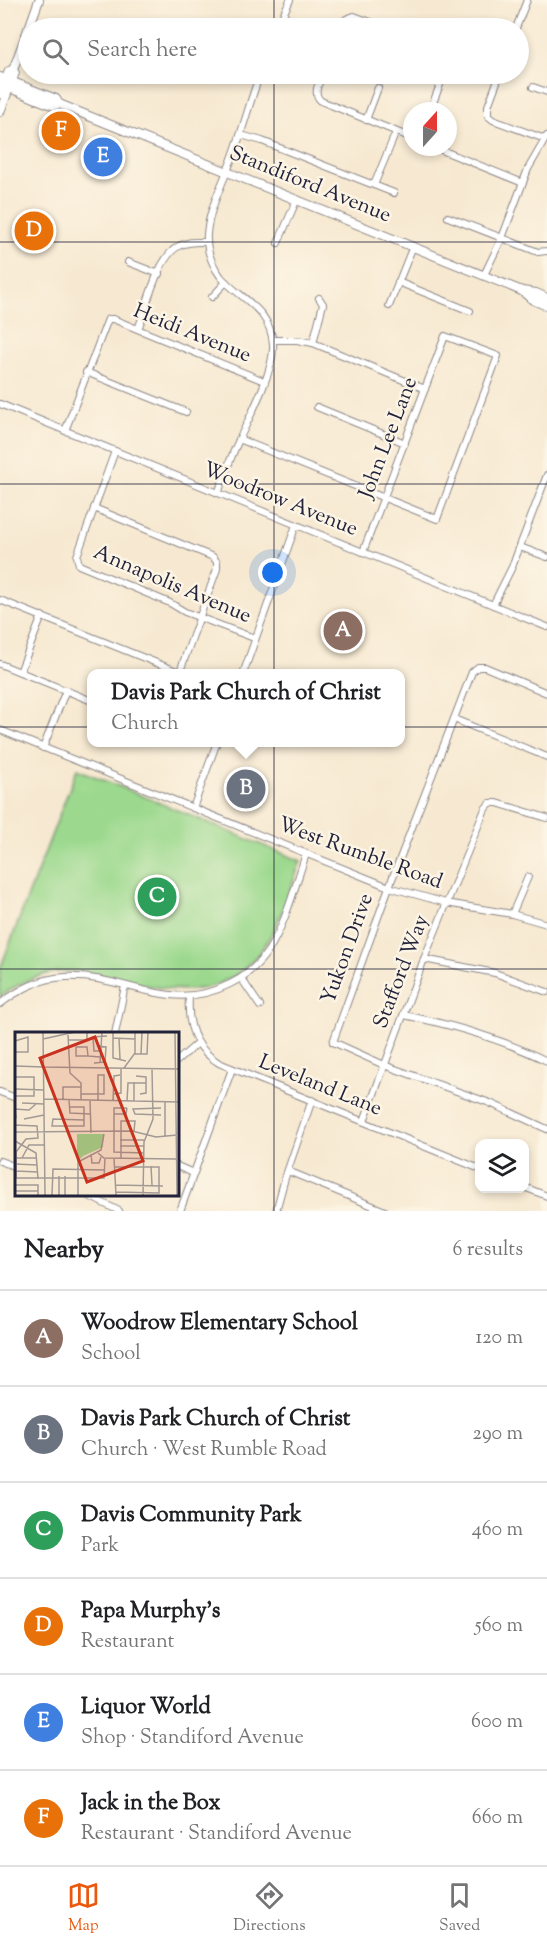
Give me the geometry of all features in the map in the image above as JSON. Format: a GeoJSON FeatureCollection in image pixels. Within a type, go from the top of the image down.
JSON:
{"type":"FeatureCollection","features":[{"type":"Feature","properties":{"kind":"main road"},"geometry":{"type":"LineString","coordinates":[[32,18],[39,0]]}},
{"type":"Feature","properties":{"kind":"main road"},"geometry":{"type":"LineString","coordinates":[[0,94],[18,56]]}},
{"type":"Feature","properties":{"kind":"main road"},"geometry":{"type":"LineString","coordinates":[[0,112],[5,83]]}},
{"type":"Feature","properties":{"kind":"main road","name":"Standiford Avenue"},"geometry":{"type":"LineString","coordinates":[[5,83],[54,106],[59,104],[522,291],[536,293],[547,298]]}},
{"type":"Feature","properties":{"kind":"main road"},"geometry":{"type":"LineString","coordinates":[[522,291],[533,300],[547,306]]}},
{"type":"Feature","properties":{"kind":"street"},"geometry":{"type":"LineString","coordinates":[[282,18],[290,0]]}},
{"type":"Feature","properties":{"kind":"street"},"geometry":{"type":"LineString","coordinates":[[520,18],[527,0]]}},
{"type":"Feature","properties":{"kind":"street"},"geometry":{"type":"LineString","coordinates":[[218,493],[239,439],[247,425],[272,356],[273,340],[267,324],[260,312],[226,282],[212,262],[207,242],[210,219],[257,84]]}},
{"type":"Feature","properties":{"kind":"street"},"geometry":{"type":"LineString","coordinates":[[318,84],[316,91],[321,101],[403,135]]}},
{"type":"Feature","properties":{"kind":"street"},"geometry":{"type":"LineString","coordinates":[[433,102],[440,84]]}},
{"type":"Feature","properties":{"kind":"street"},"geometry":{"type":"LineString","coordinates":[[484,275],[502,238],[535,155],[546,138],[493,120],[488,116],[488,106],[496,84]]}},
{"type":"Feature","properties":{"kind":"street"},"geometry":{"type":"LineString","coordinates":[[533,87],[547,92]]}},
{"type":"Feature","properties":{"kind":"street"},"geometry":{"type":"LineString","coordinates":[[366,120],[378,88]]}},
{"type":"Feature","properties":{"kind":"street"},"geometry":{"type":"LineString","coordinates":[[374,185],[396,132]]}},
{"type":"Feature","properties":{"kind":"street"},"geometry":{"type":"LineString","coordinates":[[241,135],[262,141],[394,193]]}},
{"type":"Feature","properties":{"kind":"street"},"geometry":{"type":"LineString","coordinates":[[456,156],[523,183]]}},
{"type":"Feature","properties":{"kind":"street"},"geometry":{"type":"LineString","coordinates":[[278,243],[297,199]]}},
{"type":"Feature","properties":{"kind":"street"},"geometry":{"type":"LineString","coordinates":[[448,217],[538,252],[546,252]]}},
{"type":"Feature","properties":{"kind":"street"},"geometry":{"type":"LineString","coordinates":[[138,329],[164,261],[178,246],[189,242],[207,242]]}},
{"type":"Feature","properties":{"kind":"street"},"geometry":{"type":"LineString","coordinates":[[389,306],[413,246]]}},
{"type":"Feature","properties":{"kind":"street"},"geometry":{"type":"LineString","coordinates":[[128,262],[159,274]]}},
{"type":"Feature","properties":{"kind":"street"},"geometry":{"type":"LineString","coordinates":[[212,297],[226,282]]}},
{"type":"Feature","properties":{"kind":"street"},"geometry":{"type":"LineString","coordinates":[[398,282],[470,311]]}},
{"type":"Feature","properties":{"kind":"street"},"geometry":{"type":"LineString","coordinates":[[313,343],[323,304],[319,298]]}},
{"type":"Feature","properties":{"kind":"street","name":"Heidi Avenue"},"geometry":{"type":"LineString","coordinates":[[86,372],[108,319],[264,381]]}},
{"type":"Feature","properties":{"kind":"street","name":"John Lee Lane"},"geometry":{"type":"LineString","coordinates":[[363,552],[445,336],[498,356],[437,519],[384,498]]}},
{"type":"Feature","properties":{"kind":"street"},"geometry":{"type":"LineString","coordinates":[[273,340],[313,343],[425,389]]}},
{"type":"Feature","properties":{"kind":"street"},"geometry":{"type":"LineString","coordinates":[[65,431],[86,372],[186,412]]}},
{"type":"Feature","properties":{"kind":"street","name":"Woodrow Avenue"},"geometry":{"type":"LineString","coordinates":[[0,405],[547,627]]}},
{"type":"Feature","properties":{"kind":"street"},"geometry":{"type":"LineString","coordinates":[[317,407],[405,443]]}},
{"type":"Feature","properties":{"kind":"street"},"geometry":{"type":"LineString","coordinates":[[239,439],[384,498]]}},
{"type":"Feature","properties":{"kind":"street"},"geometry":{"type":"LineString","coordinates":[[115,451],[94,508],[213,557],[217,561],[217,569],[181,669]]}},
{"type":"Feature","properties":{"kind":"street"},"geometry":{"type":"LineString","coordinates":[[493,605],[520,547],[547,475]]}},
{"type":"Feature","properties":{"kind":"street","name":"Annapolis Avenue"},"geometry":{"type":"LineString","coordinates":[[94,508],[76,556],[77,562],[82,567],[200,618],[254,638]]}},
{"type":"Feature","properties":{"kind":"street"},"geometry":{"type":"LineString","coordinates":[[245,669],[296,525]]}},
{"type":"Feature","properties":{"kind":"street"},"geometry":{"type":"LineString","coordinates":[[520,547],[547,557]]}},
{"type":"Feature","properties":{"kind":"street"},"geometry":{"type":"LineString","coordinates":[[0,600],[169,669]]}},
{"type":"Feature","properties":{"kind":"street"},"geometry":{"type":"LineString","coordinates":[[20,672],[42,616]]}},
{"type":"Feature","properties":{"kind":"street"},"geometry":{"type":"LineString","coordinates":[[0,664],[87,699]]}},
{"type":"Feature","properties":{"kind":"street","name":"Yukon Drive"},"geometry":{"type":"LineString","coordinates":[[384,1065],[333,1042],[389,887],[472,672],[477,668],[485,667],[547,693]]}},
{"type":"Feature","properties":{"kind":"street"},"geometry":{"type":"LineString","coordinates":[[43,748],[66,690]]}},
{"type":"Feature","properties":{"kind":"street"},"geometry":{"type":"LineString","coordinates":[[454,719],[547,757]]}},
{"type":"Feature","properties":{"kind":"street","name":"West Rumble Road"},"geometry":{"type":"LineString","coordinates":[[0,730],[389,887],[447,903],[512,914],[547,924]]}},
{"type":"Feature","properties":{"kind":"street"},"geometry":{"type":"LineString","coordinates":[[193,808],[216,747]]}},
{"type":"Feature","properties":{"kind":"street","name":"Stafford Way"},"geometry":{"type":"LineString","coordinates":[[364,1121],[424,959],[485,809],[490,803],[497,803],[547,819]]}},
{"type":"Feature","properties":{"kind":"street"},"geometry":{"type":"LineString","coordinates":[[0,1004],[30,985],[63,977],[83,977],[167,995],[189,997],[214,991],[241,978],[260,960],[273,943],[306,854]]}},
{"type":"Feature","properties":{"kind":"street"},"geometry":{"type":"LineString","coordinates":[[512,914],[528,877]]}},
{"type":"Feature","properties":{"kind":"street"},"geometry":{"type":"LineString","coordinates":[[424,959],[495,974],[547,992]]}},
{"type":"Feature","properties":{"kind":"street"},"geometry":{"type":"LineString","coordinates":[[241,978],[260,1006]]}},
{"type":"Feature","properties":{"kind":"street"},"geometry":{"type":"LineString","coordinates":[[115,1032],[125,987]]}},
{"type":"Feature","properties":{"kind":"street"},"geometry":{"type":"LineString","coordinates":[[178,1060],[198,1043],[189,1023],[189,997]]}},
{"type":"Feature","properties":{"kind":"street"},"geometry":{"type":"LineString","coordinates":[[404,1016],[469,1031],[547,1061]]}},
{"type":"Feature","properties":{"kind":"street","name":"Leveland Lane"},"geometry":{"type":"LineString","coordinates":[[198,1043],[209,1056],[232,1069],[475,1166]]}},
{"type":"Feature","properties":{"kind":"street"},"geometry":{"type":"LineString","coordinates":[[384,1065],[490,1103],[547,1129]]}},
{"type":"Feature","properties":{"kind":"street"},"geometry":{"type":"LineString","coordinates":[[180,1211],[232,1069]]}},
{"type":"Feature","properties":{"kind":"street"},"geometry":{"type":"LineString","coordinates":[[0,1092],[15,1098]]}},
{"type":"Feature","properties":{"kind":"street"},"geometry":{"type":"LineString","coordinates":[[276,1211],[312,1100]]}},
{"type":"Feature","properties":{"kind":"street"},"geometry":{"type":"LineString","coordinates":[[0,1161],[15,1167]]}},
{"type":"Feature","properties":{"kind":"street"},"geometry":{"type":"LineString","coordinates":[[178,1166],[193,1173]]}},
{"type":"Feature","properties":{"kind":"street"},"geometry":{"type":"LineString","coordinates":[[288,1171],[385,1211]]}},
{"type":"Feature","properties":{"kind":"street"},"geometry":{"type":"LineString","coordinates":[[529,1189],[547,1196]]}},
{"type":"Feature","properties":{"kind":"street"},"geometry":{"type":"LineString","coordinates":[[89,1196],[119,1211]]}},
{"type":"Feature","properties":{"kind":"green space"},"geometry":{"type":"Polygon","coordinates":[[[77,769],[301,861],[273,932],[259,953],[243,970],[225,981],[189,990],[150,986],[86,972],[62,971],[34,978],[0,997],[0,969],[77,769]]]}},
{"type":"Feature","properties":{"kind":"place","name":"Jack in the Box"},"geometry":{"type":"Point","coordinates":[61,131]}},
{"type":"Feature","properties":{"kind":"place","name":"Liquor World"},"geometry":{"type":"Point","coordinates":[103,157]}},
{"type":"Feature","properties":{"kind":"place","name":"Papa Murphy's"},"geometry":{"type":"Point","coordinates":[34,231]}},
{"type":"Feature","properties":{"kind":"place","name":"Woodrow Elementary School"},"geometry":{"type":"Point","coordinates":[343,631]}},
{"type":"Feature","properties":{"kind":"place","name":"Davis Park Church of Christ"},"geometry":{"type":"Point","coordinates":[246,789]}},
{"type":"Feature","properties":{"kind":"place","name":"Davis Community Park"},"geometry":{"type":"Point","coordinates":[157,897]}}]}
